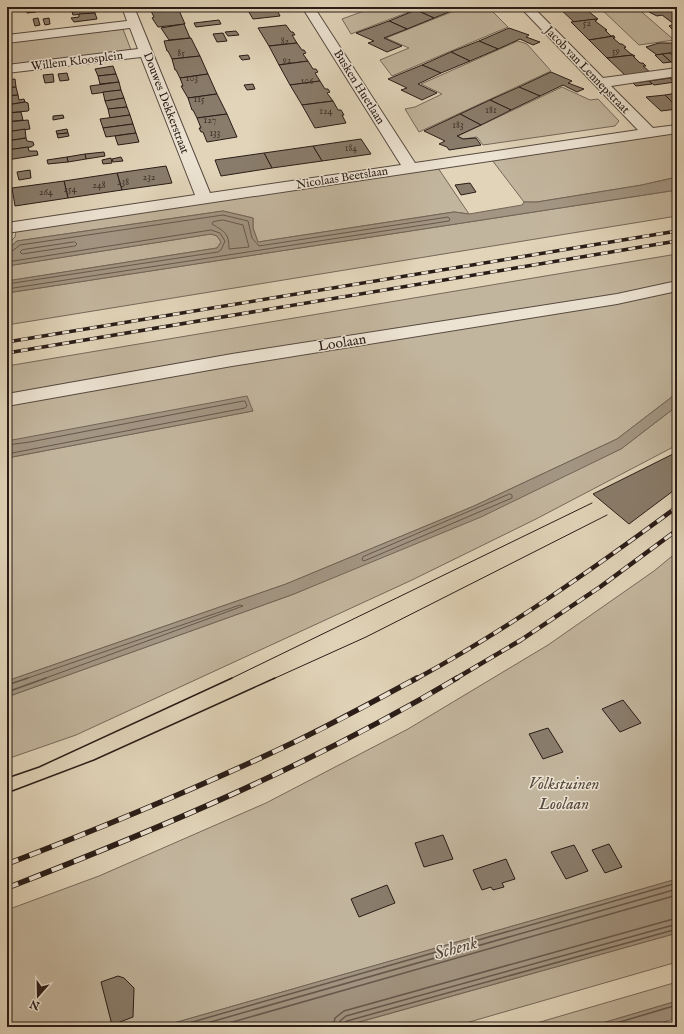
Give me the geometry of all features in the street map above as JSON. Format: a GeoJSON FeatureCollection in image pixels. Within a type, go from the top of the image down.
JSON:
{"type":"FeatureCollection","features":[{"type":"Feature","properties":{"kind":"street","name":"Douwes Dekkerstraat"},"geometry":{"type":"LineString","coordinates":[[128,7],[204,199]]}},
{"type":"Feature","properties":{"kind":"street","name":"Busken Huetlaan"},"geometry":{"type":"LineString","coordinates":[[308,7],[411,168]]}},
{"type":"Feature","properties":{"kind":"street","name":"Jacob van Lennepstraat"},"geometry":{"type":"LineString","coordinates":[[526,7],[648,133]]}},
{"type":"Feature","properties":{"kind":"street"},"geometry":{"type":"LineString","coordinates":[[7,39],[135,24]]}},
{"type":"Feature","properties":{"kind":"street","name":"Willem Kloosplein"},"geometry":{"type":"LineString","coordinates":[[7,69],[146,52]]}},
{"type":"Feature","properties":{"kind":"street"},"geometry":{"type":"LineString","coordinates":[[600,83],[677,72]]}},
{"type":"Feature","properties":{"kind":"street","name":"Nicolaas Beetslaan"},"geometry":{"type":"LineString","coordinates":[[7,228],[677,129]]}},
{"type":"Feature","properties":{"kind":"street","name":"Loolaan"},"geometry":{"type":"LineString","coordinates":[[7,400],[232,360],[617,299],[677,286]]}},
{"type":"Feature","properties":{"kind":"green space"},"geometry":{"type":"Polygon","coordinates":[[[375,7],[422,7],[351,34],[342,19],[375,7]]]}},
{"type":"Feature","properties":{"kind":"green space"},"geometry":{"type":"Polygon","coordinates":[[[464,7],[497,7],[491,10],[508,27],[392,76],[380,60],[409,48],[386,38],[464,7]]]}},
{"type":"Feature","properties":{"kind":"green space"},"geometry":{"type":"Polygon","coordinates":[[[599,7],[636,7],[674,40],[639,45],[599,7]]]}},
{"type":"Feature","properties":{"kind":"green space"},"geometry":{"type":"Polygon","coordinates":[[[123,29],[131,50],[7,65],[7,42],[123,29]]]}},
{"type":"Feature","properties":{"kind":"green space"},"geometry":{"type":"Polygon","coordinates":[[[518,41],[527,44],[551,71],[419,132],[405,109],[415,107],[442,94],[421,84],[518,41]]]}},
{"type":"Feature","properties":{"kind":"green space"},"geometry":{"type":"Polygon","coordinates":[[[562,87],[590,100],[598,99],[619,121],[615,126],[483,145],[477,137],[463,139],[458,136],[562,87]]]}},
{"type":"Feature","properties":{"kind":"green space"},"geometry":{"type":"Polygon","coordinates":[[[677,133],[677,177],[642,185],[537,202],[524,202],[492,160],[677,133]]]}},
{"type":"Feature","properties":{"kind":"green space"},"geometry":{"type":"Polygon","coordinates":[[[438,168],[469,214],[454,212],[258,242],[253,228],[253,218],[223,211],[17,241],[7,250],[7,245],[15,237],[16,231],[438,168]]]}},
{"type":"Feature","properties":{"kind":"green space"},"geometry":{"type":"Polygon","coordinates":[[[677,190],[677,216],[7,325],[7,293],[677,190]]]}},
{"type":"Feature","properties":{"kind":"green space"},"geometry":{"type":"Polygon","coordinates":[[[211,234],[217,236],[221,242],[217,248],[7,281],[7,266],[211,234]]]}},
{"type":"Feature","properties":{"kind":"green space"},"geometry":{"type":"Polygon","coordinates":[[[677,254],[677,393],[617,439],[474,506],[286,584],[7,681],[7,458],[252,411],[7,441],[7,405],[236,365],[232,354],[7,394],[7,366],[677,254]]]}},
{"type":"Feature","properties":{"kind":"green space"},"geometry":{"type":"Polygon","coordinates":[[[677,406],[677,445],[536,519],[412,580],[76,735],[7,759],[7,697],[294,594],[621,449],[677,406]]]}},
{"type":"Feature","properties":{"kind":"green space","name":"Volkstuinen Loolaan"},"geometry":{"type":"Polygon","coordinates":[[[677,552],[677,879],[160,1027],[7,1027],[7,910],[99,876],[266,803],[408,729],[548,645],[654,571],[677,552]]]}},
{"type":"Feature","properties":{"kind":"green space"},"geometry":{"type":"Polygon","coordinates":[[[677,933],[677,962],[452,1027],[342,1027],[677,933]]]}},
{"type":"Feature","properties":{"kind":"green space"},"geometry":{"type":"Polygon","coordinates":[[[677,982],[677,1001],[589,1027],[523,1027],[677,982]]]}},
{"type":"Feature","properties":{"kind":"water"},"geometry":{"type":"Polygon","coordinates":[[[677,177],[677,190],[7,293],[7,281],[217,248],[221,242],[217,236],[211,234],[7,266],[7,250],[17,241],[223,211],[253,218],[253,228],[258,242],[454,212],[469,214],[522,205],[524,202],[537,202],[642,185],[677,177]]]}},
{"type":"Feature","properties":{"kind":"water"},"geometry":{"type":"Polygon","coordinates":[[[677,393],[677,406],[621,449],[481,517],[294,594],[7,697],[7,681],[286,584],[474,506],[617,439],[677,393]]]}},
{"type":"Feature","properties":{"kind":"water"},"geometry":{"type":"Polygon","coordinates":[[[247,396],[253,411],[7,458],[7,441],[247,396]]]}},
{"type":"Feature","properties":{"kind":"water","name":"Schenk"},"geometry":{"type":"Polygon","coordinates":[[[677,879],[677,933],[341,1027],[160,1027],[677,879]]]}},
{"type":"Feature","properties":{"kind":"water"},"geometry":{"type":"Polygon","coordinates":[[[677,1001],[677,1018],[648,1027],[589,1027],[677,1001]]]}},
{"type":"Feature","properties":{"kind":"building"},"geometry":{"type":"Polygon","coordinates":[[[30,7],[35,7],[36,12],[27,13],[26,9],[31,9],[30,7]]]}},
{"type":"Feature","properties":{"kind":"building"},"geometry":{"type":"Polygon","coordinates":[[[93,7],[95,13],[73,15],[72,12],[78,11],[77,8],[93,7]]]}},
{"type":"Feature","properties":{"kind":"building"},"geometry":{"type":"Polygon","coordinates":[[[150,7],[177,7],[178,8],[151,11],[150,7]]]}},
{"type":"Feature","properties":{"kind":"building"},"geometry":{"type":"Polygon","coordinates":[[[246,7],[277,7],[278,8],[276,8],[280,16],[253,19],[246,7]]]}},
{"type":"Feature","properties":{"kind":"building"},"geometry":{"type":"Polygon","coordinates":[[[423,7],[461,7],[434,18],[416,10],[423,7]]]}},
{"type":"Feature","properties":{"kind":"building"},"geometry":{"type":"Polygon","coordinates":[[[558,7],[583,7],[598,19],[574,22],[558,7]]]}},
{"type":"Feature","properties":{"kind":"building"},"geometry":{"type":"Polygon","coordinates":[[[653,7],[677,7],[677,8],[657,11],[653,7]]]}},
{"type":"Feature","properties":{"kind":"building"},"geometry":{"type":"Polygon","coordinates":[[[178,8],[185,24],[158,27],[152,18],[154,17],[151,11],[178,8]]]}},
{"type":"Feature","properties":{"kind":"building"},"geometry":{"type":"Polygon","coordinates":[[[677,8],[677,24],[674,24],[662,15],[657,16],[649,12],[677,8]]]}},
{"type":"Feature","properties":{"kind":"building"},"geometry":{"type":"Polygon","coordinates":[[[416,10],[434,18],[407,29],[389,21],[416,10]]]}},
{"type":"Feature","properties":{"kind":"building"},"geometry":{"type":"Polygon","coordinates":[[[95,13],[97,19],[74,22],[71,18],[79,17],[79,14],[95,13]]]}},
{"type":"Feature","properties":{"kind":"building"},"geometry":{"type":"Polygon","coordinates":[[[38,18],[40,25],[35,26],[33,19],[38,18]]]}},
{"type":"Feature","properties":{"kind":"building"},"geometry":{"type":"Polygon","coordinates":[[[49,18],[50,24],[45,25],[43,19],[49,18]]]}},
{"type":"Feature","properties":{"kind":"building"},"geometry":{"type":"Polygon","coordinates":[[[219,20],[221,24],[196,27],[194,23],[219,20]]]}},
{"type":"Feature","properties":{"kind":"building"},"geometry":{"type":"Polygon","coordinates":[[[597,20],[595,21],[607,30],[605,30],[611,36],[614,36],[589,40],[571,22],[597,20]]]}},
{"type":"Feature","properties":{"kind":"building"},"geometry":{"type":"Polygon","coordinates":[[[389,21],[407,29],[384,38],[402,46],[387,52],[368,43],[374,41],[356,33],[389,21]]]}},
{"type":"Feature","properties":{"kind":"building"},"geometry":{"type":"Polygon","coordinates":[[[184,24],[190,38],[169,40],[161,28],[184,24]]]}},
{"type":"Feature","properties":{"kind":"building"},"geometry":{"type":"Polygon","coordinates":[[[677,24],[677,30],[674,31],[669,26],[677,24]]]}},
{"type":"Feature","properties":{"kind":"building"},"geometry":{"type":"Polygon","coordinates":[[[286,25],[295,35],[292,35],[297,43],[269,46],[258,28],[286,25]]]}},
{"type":"Feature","properties":{"kind":"building"},"geometry":{"type":"Polygon","coordinates":[[[509,28],[529,35],[526,37],[540,42],[533,45],[520,39],[498,49],[479,41],[509,28]]]}},
{"type":"Feature","properties":{"kind":"building"},"geometry":{"type":"Polygon","coordinates":[[[236,31],[239,35],[228,36],[225,32],[236,31]]]}},
{"type":"Feature","properties":{"kind":"building"},"geometry":{"type":"Polygon","coordinates":[[[223,33],[227,41],[217,42],[213,34],[223,33]]]}},
{"type":"Feature","properties":{"kind":"building"},"geometry":{"type":"Polygon","coordinates":[[[614,36],[615,38],[613,38],[626,47],[624,48],[633,55],[607,58],[589,40],[614,36]]]}},
{"type":"Feature","properties":{"kind":"building"},"geometry":{"type":"Polygon","coordinates":[[[191,38],[200,56],[172,59],[167,51],[164,41],[191,38]]]}},
{"type":"Feature","properties":{"kind":"building"},"geometry":{"type":"Polygon","coordinates":[[[479,41],[498,49],[470,61],[451,52],[479,41]]]}},
{"type":"Feature","properties":{"kind":"building"},"geometry":{"type":"Polygon","coordinates":[[[297,43],[306,53],[303,54],[308,61],[279,65],[269,46],[297,43]]]}},
{"type":"Feature","properties":{"kind":"building"},"geometry":{"type":"Polygon","coordinates":[[[659,43],[677,43],[677,52],[657,55],[646,47],[659,43]]]}},
{"type":"Feature","properties":{"kind":"building"},"geometry":{"type":"Polygon","coordinates":[[[451,52],[470,61],[441,73],[422,65],[451,52]]]}},
{"type":"Feature","properties":{"kind":"building"},"geometry":{"type":"Polygon","coordinates":[[[670,53],[677,59],[677,61],[671,62],[662,54],[670,53]]]}},
{"type":"Feature","properties":{"kind":"building"},"geometry":{"type":"Polygon","coordinates":[[[662,54],[671,62],[663,63],[655,55],[662,54]]]}},
{"type":"Feature","properties":{"kind":"building"},"geometry":{"type":"Polygon","coordinates":[[[248,55],[250,59],[242,60],[239,56],[248,55]]]}},
{"type":"Feature","properties":{"kind":"building"},"geometry":{"type":"Polygon","coordinates":[[[633,55],[640,63],[643,63],[646,66],[643,66],[651,73],[627,77],[607,58],[633,55]]]}},
{"type":"Feature","properties":{"kind":"building"},"geometry":{"type":"Polygon","coordinates":[[[200,56],[208,74],[180,78],[175,70],[172,59],[200,56]]]}},
{"type":"Feature","properties":{"kind":"building"},"geometry":{"type":"Polygon","coordinates":[[[308,61],[313,69],[316,69],[318,72],[315,73],[320,81],[290,85],[279,65],[308,61]]]}},
{"type":"Feature","properties":{"kind":"building"},"geometry":{"type":"Polygon","coordinates":[[[422,65],[441,73],[418,84],[437,93],[422,100],[401,90],[407,88],[388,79],[422,65]]]}},
{"type":"Feature","properties":{"kind":"building"},"geometry":{"type":"Polygon","coordinates":[[[113,66],[116,74],[98,76],[95,69],[113,66]]]}},
{"type":"Feature","properties":{"kind":"building"},"geometry":{"type":"Polygon","coordinates":[[[551,72],[572,81],[568,83],[584,89],[577,92],[563,85],[540,96],[519,87],[551,72]]]}},
{"type":"Feature","properties":{"kind":"building"},"geometry":{"type":"Polygon","coordinates":[[[67,73],[69,80],[60,81],[58,74],[67,73]]]}},
{"type":"Feature","properties":{"kind":"building"},"geometry":{"type":"Polygon","coordinates":[[[53,74],[54,82],[45,83],[43,75],[53,74]]]}},
{"type":"Feature","properties":{"kind":"building"},"geometry":{"type":"Polygon","coordinates":[[[116,74],[119,82],[100,84],[98,76],[116,74]]]}},
{"type":"Feature","properties":{"kind":"building"},"geometry":{"type":"Polygon","coordinates":[[[208,74],[217,94],[188,98],[181,86],[183,86],[180,78],[208,74]]]}},
{"type":"Feature","properties":{"kind":"building"},"geometry":{"type":"Polygon","coordinates":[[[670,78],[675,82],[654,85],[649,81],[670,78]]]}},
{"type":"Feature","properties":{"kind":"building"},"geometry":{"type":"Polygon","coordinates":[[[15,79],[16,87],[7,88],[7,80],[15,79]]]}},
{"type":"Feature","properties":{"kind":"building"},"geometry":{"type":"Polygon","coordinates":[[[320,81],[325,89],[328,89],[330,92],[327,93],[333,101],[302,105],[290,85],[320,81]]]}},
{"type":"Feature","properties":{"kind":"building"},"geometry":{"type":"Polygon","coordinates":[[[649,81],[652,84],[636,86],[633,83],[649,81]]]}},
{"type":"Feature","properties":{"kind":"building"},"geometry":{"type":"Polygon","coordinates":[[[119,82],[121,90],[92,94],[90,86],[119,82]]]}},
{"type":"Feature","properties":{"kind":"building"},"geometry":{"type":"Polygon","coordinates":[[[253,84],[255,89],[247,90],[244,85],[253,84]]]}},
{"type":"Feature","properties":{"kind":"building"},"geometry":{"type":"Polygon","coordinates":[[[16,87],[18,95],[7,96],[7,88],[16,87]]]}},
{"type":"Feature","properties":{"kind":"building"},"geometry":{"type":"Polygon","coordinates":[[[519,87],[540,96],[511,110],[490,100],[519,87]]]}},
{"type":"Feature","properties":{"kind":"building"},"geometry":{"type":"Polygon","coordinates":[[[121,90],[124,98],[105,101],[103,92],[121,90]]]}},
{"type":"Feature","properties":{"kind":"building"},"geometry":{"type":"Polygon","coordinates":[[[677,93],[677,107],[665,95],[677,93]]]}},
{"type":"Feature","properties":{"kind":"building"},"geometry":{"type":"Polygon","coordinates":[[[217,94],[227,114],[197,118],[192,110],[188,98],[217,94]]]}},
{"type":"Feature","properties":{"kind":"building"},"geometry":{"type":"Polygon","coordinates":[[[18,95],[19,100],[24,99],[25,102],[7,105],[7,96],[18,95]]]}},
{"type":"Feature","properties":{"kind":"building"},"geometry":{"type":"Polygon","coordinates":[[[665,95],[677,107],[677,109],[661,111],[646,97],[665,95]]]}},
{"type":"Feature","properties":{"kind":"building"},"geometry":{"type":"Polygon","coordinates":[[[124,98],[127,107],[108,109],[105,101],[124,98]]]}},
{"type":"Feature","properties":{"kind":"building"},"geometry":{"type":"Polygon","coordinates":[[[490,100],[511,110],[481,125],[460,114],[490,100]]]}},
{"type":"Feature","properties":{"kind":"building"},"geometry":{"type":"Polygon","coordinates":[[[333,101],[338,110],[341,110],[344,115],[342,115],[346,123],[315,128],[302,105],[333,101]]]}},
{"type":"Feature","properties":{"kind":"building"},"geometry":{"type":"Polygon","coordinates":[[[25,102],[28,103],[28,111],[7,113],[7,105],[25,102]]]}},
{"type":"Feature","properties":{"kind":"building"},"geometry":{"type":"Polygon","coordinates":[[[127,107],[130,115],[110,118],[108,109],[127,107]]]}},
{"type":"Feature","properties":{"kind":"building"},"geometry":{"type":"Polygon","coordinates":[[[21,112],[23,120],[7,122],[7,113],[21,112]]]}},
{"type":"Feature","properties":{"kind":"building"},"geometry":{"type":"Polygon","coordinates":[[[227,114],[237,137],[207,142],[203,132],[201,132],[199,128],[201,128],[197,118],[227,114]]]}},
{"type":"Feature","properties":{"kind":"building"},"geometry":{"type":"Polygon","coordinates":[[[460,114],[481,125],[457,136],[463,139],[476,138],[481,145],[449,150],[447,147],[439,144],[445,141],[424,131],[460,114]]]}},
{"type":"Feature","properties":{"kind":"building"},"geometry":{"type":"Polygon","coordinates":[[[63,115],[64,118],[53,120],[53,116],[63,115]]]}},
{"type":"Feature","properties":{"kind":"building"},"geometry":{"type":"Polygon","coordinates":[[[130,115],[133,124],[103,128],[100,119],[130,115]]]}},
{"type":"Feature","properties":{"kind":"building"},"geometry":{"type":"Polygon","coordinates":[[[28,120],[30,129],[7,132],[7,122],[28,120]]]}},
{"type":"Feature","properties":{"kind":"building"},"geometry":{"type":"Polygon","coordinates":[[[133,124],[136,133],[106,137],[103,128],[133,124]]]}},
{"type":"Feature","properties":{"kind":"building"},"geometry":{"type":"Polygon","coordinates":[[[25,129],[26,138],[7,141],[7,132],[25,129]]]}},
{"type":"Feature","properties":{"kind":"building"},"geometry":{"type":"Polygon","coordinates":[[[67,129],[68,133],[57,134],[56,131],[67,129]]]}},
{"type":"Feature","properties":{"kind":"building"},"geometry":{"type":"Polygon","coordinates":[[[68,133],[69,136],[58,138],[57,134],[68,133]]]}},
{"type":"Feature","properties":{"kind":"building"},"geometry":{"type":"Polygon","coordinates":[[[136,133],[139,142],[118,145],[115,136],[136,133]]]}},
{"type":"Feature","properties":{"kind":"building"},"geometry":{"type":"Polygon","coordinates":[[[26,138],[27,141],[33,142],[34,145],[31,147],[7,150],[7,141],[26,138]]]}},
{"type":"Feature","properties":{"kind":"building"},"geometry":{"type":"Polygon","coordinates":[[[361,139],[371,154],[322,161],[313,146],[361,139]]]}},
{"type":"Feature","properties":{"kind":"building"},"geometry":{"type":"Polygon","coordinates":[[[313,146],[322,161],[272,168],[264,153],[313,146]]]}},
{"type":"Feature","properties":{"kind":"building"},"geometry":{"type":"Polygon","coordinates":[[[28,147],[29,151],[37,151],[38,155],[7,160],[7,150],[28,147]]]}},
{"type":"Feature","properties":{"kind":"building"},"geometry":{"type":"Polygon","coordinates":[[[104,152],[105,156],[86,159],[85,154],[104,152]]]}},
{"type":"Feature","properties":{"kind":"building"},"geometry":{"type":"Polygon","coordinates":[[[264,153],[272,168],[221,176],[215,160],[264,153]]]}},
{"type":"Feature","properties":{"kind":"building"},"geometry":{"type":"Polygon","coordinates":[[[85,154],[86,159],[68,162],[67,157],[85,154]]]}},
{"type":"Feature","properties":{"kind":"building"},"geometry":{"type":"Polygon","coordinates":[[[67,157],[68,162],[48,164],[47,160],[67,157]]]}},
{"type":"Feature","properties":{"kind":"building"},"geometry":{"type":"Polygon","coordinates":[[[121,157],[123,161],[113,162],[112,159],[121,157]]]}},
{"type":"Feature","properties":{"kind":"building"},"geometry":{"type":"Polygon","coordinates":[[[111,158],[112,163],[103,164],[102,160],[111,158]]]}},
{"type":"Feature","properties":{"kind":"building"},"geometry":{"type":"Polygon","coordinates":[[[166,166],[172,183],[122,190],[117,173],[166,166]]]}},
{"type":"Feature","properties":{"kind":"building"},"geometry":{"type":"Polygon","coordinates":[[[30,170],[31,178],[19,180],[17,172],[30,170]]]}},
{"type":"Feature","properties":{"kind":"building"},"geometry":{"type":"Polygon","coordinates":[[[117,173],[122,190],[68,198],[64,181],[117,173]]]}},
{"type":"Feature","properties":{"kind":"building"},"geometry":{"type":"Polygon","coordinates":[[[64,181],[68,198],[15,206],[12,188],[64,181]]]}},
{"type":"Feature","properties":{"kind":"building"},"geometry":{"type":"Polygon","coordinates":[[[470,183],[476,192],[461,195],[455,185],[470,183]]]}},
{"type":"Feature","properties":{"kind":"building"},"geometry":{"type":"Polygon","coordinates":[[[677,452],[677,488],[629,524],[593,494],[677,452]]]}},
{"type":"Feature","properties":{"kind":"building"},"geometry":{"type":"Polygon","coordinates":[[[623,700],[641,723],[620,732],[602,709],[623,700]]]}},
{"type":"Feature","properties":{"kind":"building"},"geometry":{"type":"Polygon","coordinates":[[[548,728],[563,752],[543,759],[529,734],[548,728]]]}},
{"type":"Feature","properties":{"kind":"building"},"geometry":{"type":"Polygon","coordinates":[[[443,835],[453,859],[424,867],[415,843],[443,835]]]}},
{"type":"Feature","properties":{"kind":"building"},"geometry":{"type":"Polygon","coordinates":[[[609,844],[622,867],[605,873],[592,850],[609,844]]]}},
{"type":"Feature","properties":{"kind":"building"},"geometry":{"type":"Polygon","coordinates":[[[574,845],[588,871],[566,879],[551,852],[574,845]]]}},
{"type":"Feature","properties":{"kind":"building"},"geometry":{"type":"Polygon","coordinates":[[[506,859],[515,879],[502,883],[504,887],[493,890],[491,887],[482,890],[473,870],[506,859]]]}},
{"type":"Feature","properties":{"kind":"building"},"geometry":{"type":"Polygon","coordinates":[[[387,885],[395,903],[359,917],[351,899],[387,885]]]}},
{"type":"Feature","properties":{"kind":"building"},"geometry":{"type":"Polygon","coordinates":[[[118,976],[124,978],[134,988],[133,1017],[112,1025],[101,982],[118,976]]]}},
{"type":"Feature","properties":{"kind":"tram line"},"geometry":{"type":"LineString","coordinates":[[230,679],[592,503]]}},
{"type":"Feature","properties":{"kind":"tram line"},"geometry":{"type":"LineString","coordinates":[[273,679],[366,637],[607,515]]}},
{"type":"Feature","properties":{"kind":"tram line"},"geometry":{"type":"LineString","coordinates":[[7,778],[39,767],[232,678]]}},
{"type":"Feature","properties":{"kind":"tram line"},"geometry":{"type":"LineString","coordinates":[[7,793],[94,760],[275,678]]}},
{"type":"Feature","properties":{"kind":"railway"},"geometry":{"type":"LineString","coordinates":[[7,342],[677,231]]}},
{"type":"Feature","properties":{"kind":"railway"},"geometry":{"type":"LineString","coordinates":[[7,353],[677,241]]}},
{"type":"Feature","properties":{"kind":"railway"},"geometry":{"type":"LineString","coordinates":[[416,679],[484,640],[550,598],[677,507]]}},
{"type":"Feature","properties":{"kind":"railway"},"geometry":{"type":"LineString","coordinates":[[455,679],[521,640],[600,587],[677,530]]}},
{"type":"Feature","properties":{"kind":"railway"},"geometry":{"type":"LineString","coordinates":[[7,864],[139,811],[237,769],[326,727],[417,678]]}},
{"type":"Feature","properties":{"kind":"railway"},"geometry":{"type":"LineString","coordinates":[[7,888],[180,818],[293,766],[403,709],[457,678]]}}]}
